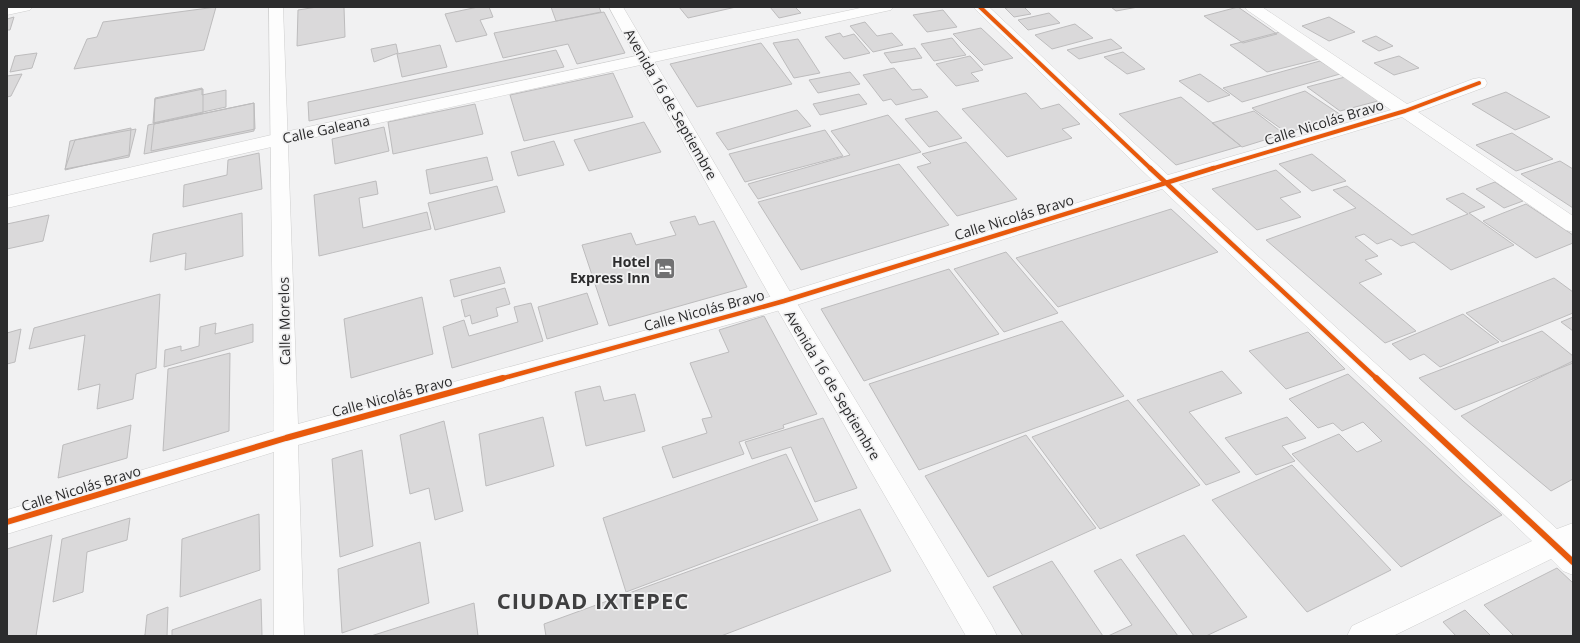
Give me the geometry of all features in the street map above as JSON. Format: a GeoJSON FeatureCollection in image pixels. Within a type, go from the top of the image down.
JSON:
{"type":"FeatureCollection","features":[{"type":"Feature","properties":{"kind":"street"},"geometry":{"type":"LineString","coordinates":[[7,10],[25,7]]}},
{"type":"Feature","properties":{"kind":"street","name":"Calle Morelos"},"geometry":{"type":"LineString","coordinates":[[276,7],[280,139],[289,636]]}},
{"type":"Feature","properties":{"kind":"street","name":"Avenida 16 de Septiembre"},"geometry":{"type":"LineString","coordinates":[[616,7],[784,301],[982,636]]}},
{"type":"Feature","properties":{"kind":"street","name":"Calle Galeana"},"geometry":{"type":"LineString","coordinates":[[7,202],[280,139],[886,7]]}},
{"type":"Feature","properties":{"kind":"street"},"geometry":{"type":"LineString","coordinates":[[980,7],[1165,182],[1567,547],[1362,636]]}},
{"type":"Feature","properties":{"kind":"street"},"geometry":{"type":"LineString","coordinates":[[1252,7],[1573,225]]}},
{"type":"Feature","properties":{"kind":"street","name":"Calle Nicolás Bravo"},"geometry":{"type":"LineString","coordinates":[[7,522],[286,438],[784,301],[1165,182],[1404,111],[1479,83]]}},
{"type":"Feature","properties":{"kind":"building"},"geometry":{"type":"Polygon","coordinates":[[[216,7],[204,50],[74,69],[87,39],[97,37],[103,22],[216,7]]]}},
{"type":"Feature","properties":{"kind":"building"},"geometry":{"type":"Polygon","coordinates":[[[317,7],[344,7],[345,37],[297,46],[298,10],[317,7]]]}},
{"type":"Feature","properties":{"kind":"building"},"geometry":{"type":"Polygon","coordinates":[[[478,7],[489,7],[493,17],[480,20],[487,35],[456,42],[445,14],[478,7]]]}},
{"type":"Feature","properties":{"kind":"building"},"geometry":{"type":"Polygon","coordinates":[[[551,7],[599,7],[601,12],[556,21],[551,7]]]}},
{"type":"Feature","properties":{"kind":"building"},"geometry":{"type":"Polygon","coordinates":[[[679,7],[736,7],[688,18],[679,7]]]}},
{"type":"Feature","properties":{"kind":"building"},"geometry":{"type":"Polygon","coordinates":[[[770,7],[795,7],[801,13],[779,18],[770,7]]]}},
{"type":"Feature","properties":{"kind":"building"},"geometry":{"type":"Polygon","coordinates":[[[1024,7],[1031,14],[1014,17],[1005,8],[1024,7]]]}},
{"type":"Feature","properties":{"kind":"building"},"geometry":{"type":"Polygon","coordinates":[[[1111,7],[1138,7],[1116,11],[1111,7]]]}},
{"type":"Feature","properties":{"kind":"building"},"geometry":{"type":"Polygon","coordinates":[[[1238,7],[1277,34],[1243,43],[1204,16],[1238,7]]]}},
{"type":"Feature","properties":{"kind":"building"},"geometry":{"type":"Polygon","coordinates":[[[943,10],[957,27],[927,32],[913,15],[943,10]]]}},
{"type":"Feature","properties":{"kind":"building"},"geometry":{"type":"Polygon","coordinates":[[[604,12],[625,53],[577,64],[568,44],[503,58],[494,33],[604,12]]]}},
{"type":"Feature","properties":{"kind":"building"},"geometry":{"type":"Polygon","coordinates":[[[1049,13],[1060,23],[1028,30],[1018,20],[1049,13]]]}},
{"type":"Feature","properties":{"kind":"building"},"geometry":{"type":"Polygon","coordinates":[[[14,17],[10,30],[7,30],[7,19],[14,17]]]}},
{"type":"Feature","properties":{"kind":"building"},"geometry":{"type":"Polygon","coordinates":[[[1329,17],[1355,32],[1329,41],[1302,26],[1329,17]]]}},
{"type":"Feature","properties":{"kind":"building"},"geometry":{"type":"Polygon","coordinates":[[[865,22],[877,36],[892,33],[903,45],[873,52],[850,26],[865,22]]]}},
{"type":"Feature","properties":{"kind":"building"},"geometry":{"type":"Polygon","coordinates":[[[1075,24],[1093,38],[1052,49],[1035,35],[1075,24]]]}},
{"type":"Feature","properties":{"kind":"building"},"geometry":{"type":"Polygon","coordinates":[[[981,28],[1013,58],[984,65],[953,34],[981,28]]]}},
{"type":"Feature","properties":{"kind":"building"},"geometry":{"type":"Polygon","coordinates":[[[1280,32],[1319,59],[1267,72],[1230,45],[1280,32]]]}},
{"type":"Feature","properties":{"kind":"building"},"geometry":{"type":"Polygon","coordinates":[[[840,33],[843,37],[854,34],[870,53],[844,59],[825,37],[840,33]]]}},
{"type":"Feature","properties":{"kind":"building"},"geometry":{"type":"Polygon","coordinates":[[[1376,36],[1393,46],[1379,51],[1362,41],[1376,36]]]}},
{"type":"Feature","properties":{"kind":"building"},"geometry":{"type":"Polygon","coordinates":[[[952,38],[966,55],[934,61],[921,44],[952,38]]]}},
{"type":"Feature","properties":{"kind":"building"},"geometry":{"type":"Polygon","coordinates":[[[798,39],[820,73],[794,78],[773,43],[798,39]]]}},
{"type":"Feature","properties":{"kind":"building"},"geometry":{"type":"Polygon","coordinates":[[[1111,39],[1122,48],[1079,59],[1067,50],[1111,39]]]}},
{"type":"Feature","properties":{"kind":"building"},"geometry":{"type":"Polygon","coordinates":[[[761,43],[792,84],[697,107],[670,64],[761,43]]]}},
{"type":"Feature","properties":{"kind":"building"},"geometry":{"type":"Polygon","coordinates":[[[396,44],[398,53],[374,62],[371,49],[396,44]]]}},
{"type":"Feature","properties":{"kind":"building"},"geometry":{"type":"Polygon","coordinates":[[[440,45],[447,67],[402,77],[397,54],[440,45]]]}},
{"type":"Feature","properties":{"kind":"building"},"geometry":{"type":"Polygon","coordinates":[[[915,48],[922,58],[891,63],[884,53],[915,48]]]}},
{"type":"Feature","properties":{"kind":"building"},"geometry":{"type":"Polygon","coordinates":[[[556,50],[564,67],[309,121],[308,102],[556,50]]]}},
{"type":"Feature","properties":{"kind":"building"},"geometry":{"type":"Polygon","coordinates":[[[1123,52],[1145,69],[1127,74],[1104,57],[1123,52]]]}},
{"type":"Feature","properties":{"kind":"building"},"geometry":{"type":"Polygon","coordinates":[[[37,53],[32,68],[10,72],[15,56],[37,53]]]}},
{"type":"Feature","properties":{"kind":"building"},"geometry":{"type":"Polygon","coordinates":[[[970,56],[983,70],[971,73],[979,81],[956,86],[936,64],[970,56]]]}},
{"type":"Feature","properties":{"kind":"building"},"geometry":{"type":"Polygon","coordinates":[[[1399,56],[1419,68],[1394,75],[1374,63],[1399,56]]]}},
{"type":"Feature","properties":{"kind":"building"},"geometry":{"type":"Polygon","coordinates":[[[1320,61],[1340,74],[1242,102],[1223,88],[1320,61]]]}},
{"type":"Feature","properties":{"kind":"building"},"geometry":{"type":"Polygon","coordinates":[[[894,68],[912,90],[921,89],[928,97],[896,105],[891,99],[883,101],[863,75],[894,68]]]}},
{"type":"Feature","properties":{"kind":"building"},"geometry":{"type":"Polygon","coordinates":[[[850,72],[860,84],[818,93],[809,80],[850,72]]]}},
{"type":"Feature","properties":{"kind":"building"},"geometry":{"type":"Polygon","coordinates":[[[613,73],[633,117],[524,141],[510,95],[613,73]]]}},
{"type":"Feature","properties":{"kind":"building"},"geometry":{"type":"Polygon","coordinates":[[[22,74],[11,96],[7,97],[7,76],[22,74]]]}},
{"type":"Feature","properties":{"kind":"building"},"geometry":{"type":"Polygon","coordinates":[[[1200,74],[1230,95],[1208,102],[1179,81],[1200,74]]]}},
{"type":"Feature","properties":{"kind":"building"},"geometry":{"type":"Polygon","coordinates":[[[1345,77],[1378,101],[1340,111],[1307,87],[1345,77]]]}},
{"type":"Feature","properties":{"kind":"building"},"geometry":{"type":"Polygon","coordinates":[[[202,88],[202,95],[226,90],[226,107],[153,123],[155,98],[202,88]]]}},
{"type":"Feature","properties":{"kind":"building"},"geometry":{"type":"Polygon","coordinates":[[[203,89],[203,113],[154,124],[155,99],[203,89]]]}},
{"type":"Feature","properties":{"kind":"building"},"geometry":{"type":"Polygon","coordinates":[[[1305,91],[1341,115],[1287,133],[1252,108],[1305,91]]]}},
{"type":"Feature","properties":{"kind":"building"},"geometry":{"type":"Polygon","coordinates":[[[1506,92],[1550,117],[1515,130],[1472,104],[1506,92]]]}},
{"type":"Feature","properties":{"kind":"building"},"geometry":{"type":"Polygon","coordinates":[[[1026,93],[1041,109],[1059,104],[1080,124],[1062,129],[1072,138],[1007,157],[962,109],[1026,93]]]}},
{"type":"Feature","properties":{"kind":"building"},"geometry":{"type":"Polygon","coordinates":[[[859,94],[867,104],[820,115],[813,104],[859,94]]]}},
{"type":"Feature","properties":{"kind":"building"},"geometry":{"type":"Polygon","coordinates":[[[1181,97],[1241,146],[1176,165],[1119,114],[1181,97]]]}},
{"type":"Feature","properties":{"kind":"building"},"geometry":{"type":"Polygon","coordinates":[[[254,103],[254,131],[144,154],[148,125],[254,103]]]}},
{"type":"Feature","properties":{"kind":"building"},"geometry":{"type":"Polygon","coordinates":[[[254,103],[255,129],[151,151],[154,124],[254,103]]]}},
{"type":"Feature","properties":{"kind":"building"},"geometry":{"type":"Polygon","coordinates":[[[475,104],[483,134],[393,154],[388,122],[475,104]]]}},
{"type":"Feature","properties":{"kind":"building"},"geometry":{"type":"Polygon","coordinates":[[[797,110],[811,126],[728,150],[716,133],[797,110]]]}},
{"type":"Feature","properties":{"kind":"building"},"geometry":{"type":"Polygon","coordinates":[[[937,111],[962,138],[929,147],[905,119],[937,111]]]}},
{"type":"Feature","properties":{"kind":"building"},"geometry":{"type":"Polygon","coordinates":[[[1254,111],[1284,134],[1242,147],[1212,123],[1254,111]]]}},
{"type":"Feature","properties":{"kind":"building"},"geometry":{"type":"Polygon","coordinates":[[[888,115],[921,152],[758,199],[748,184],[850,155],[831,131],[888,115]]]}},
{"type":"Feature","properties":{"kind":"building"},"geometry":{"type":"Polygon","coordinates":[[[644,122],[661,152],[589,171],[574,140],[644,122]]]}},
{"type":"Feature","properties":{"kind":"building"},"geometry":{"type":"Polygon","coordinates":[[[384,127],[389,151],[335,164],[332,139],[384,127]]]}},
{"type":"Feature","properties":{"kind":"building"},"geometry":{"type":"Polygon","coordinates":[[[131,128],[129,155],[65,170],[70,141],[131,128]]]}},
{"type":"Feature","properties":{"kind":"building"},"geometry":{"type":"Polygon","coordinates":[[[136,129],[129,157],[65,169],[75,140],[136,129]]]}},
{"type":"Feature","properties":{"kind":"building"},"geometry":{"type":"Polygon","coordinates":[[[825,130],[843,156],[745,182],[729,154],[825,130]]]}},
{"type":"Feature","properties":{"kind":"building"},"geometry":{"type":"Polygon","coordinates":[[[1512,133],[1553,159],[1516,171],[1476,145],[1512,133]]]}},
{"type":"Feature","properties":{"kind":"building"},"geometry":{"type":"Polygon","coordinates":[[[554,141],[564,165],[518,176],[511,152],[554,141]]]}},
{"type":"Feature","properties":{"kind":"building"},"geometry":{"type":"Polygon","coordinates":[[[966,142],[1017,199],[957,216],[917,167],[931,163],[922,154],[966,142]]]}},
{"type":"Feature","properties":{"kind":"building"},"geometry":{"type":"Polygon","coordinates":[[[259,153],[262,189],[183,207],[184,185],[227,175],[228,160],[259,153]]]}},
{"type":"Feature","properties":{"kind":"building"},"geometry":{"type":"Polygon","coordinates":[[[1312,154],[1346,181],[1312,191],[1279,164],[1312,154]]]}},
{"type":"Feature","properties":{"kind":"building"},"geometry":{"type":"Polygon","coordinates":[[[487,157],[493,180],[430,194],[426,170],[487,157]]]}},
{"type":"Feature","properties":{"kind":"building"},"geometry":{"type":"Polygon","coordinates":[[[1560,161],[1573,169],[1573,208],[1521,174],[1560,161]]]}},
{"type":"Feature","properties":{"kind":"building"},"geometry":{"type":"Polygon","coordinates":[[[899,164],[949,225],[801,270],[758,202],[899,164]]]}},
{"type":"Feature","properties":{"kind":"building"},"geometry":{"type":"Polygon","coordinates":[[[1276,170],[1301,192],[1280,198],[1301,217],[1257,230],[1212,189],[1276,170]]]}},
{"type":"Feature","properties":{"kind":"building"},"geometry":{"type":"Polygon","coordinates":[[[376,181],[378,194],[359,198],[363,228],[427,212],[431,229],[319,256],[314,195],[376,181]]]}},
{"type":"Feature","properties":{"kind":"building"},"geometry":{"type":"Polygon","coordinates":[[[1495,182],[1523,201],[1504,208],[1476,189],[1495,182]]]}},
{"type":"Feature","properties":{"kind":"building"},"geometry":{"type":"Polygon","coordinates":[[[497,186],[505,212],[435,230],[428,203],[497,186]]]}},
{"type":"Feature","properties":{"kind":"building"},"geometry":{"type":"Polygon","coordinates":[[[1347,186],[1412,235],[1468,214],[1446,199],[1463,193],[1485,207],[1469,213],[1514,245],[1451,270],[1414,242],[1401,246],[1391,239],[1377,244],[1364,234],[1355,237],[1378,256],[1365,260],[1382,274],[1359,283],[1416,331],[1385,343],[1266,240],[1356,208],[1333,190],[1347,186]]]}},
{"type":"Feature","properties":{"kind":"building"},"geometry":{"type":"Polygon","coordinates":[[[1526,204],[1573,235],[1573,243],[1536,258],[1483,221],[1526,204]]]}},
{"type":"Feature","properties":{"kind":"building"},"geometry":{"type":"Polygon","coordinates":[[[1171,209],[1218,252],[1058,307],[1016,258],[1171,209]]]}},
{"type":"Feature","properties":{"kind":"building"},"geometry":{"type":"Polygon","coordinates":[[[242,213],[243,256],[185,270],[186,253],[150,262],[153,234],[242,213]]]}},
{"type":"Feature","properties":{"kind":"building"},"geometry":{"type":"Polygon","coordinates":[[[49,215],[43,241],[7,249],[7,224],[49,215]]]}},
{"type":"Feature","properties":{"kind":"building"},"geometry":{"type":"Polygon","coordinates":[[[695,216],[699,225],[714,221],[747,287],[609,326],[582,245],[631,233],[636,245],[676,235],[670,222],[695,216]]]}},
{"type":"Feature","properties":{"kind":"building"},"geometry":{"type":"Polygon","coordinates":[[[1006,252],[1058,313],[1004,332],[954,269],[1006,252]]]}},
{"type":"Feature","properties":{"kind":"building"},"geometry":{"type":"Polygon","coordinates":[[[500,267],[505,283],[454,297],[450,280],[500,267]]]}},
{"type":"Feature","properties":{"kind":"building"},"geometry":{"type":"Polygon","coordinates":[[[949,269],[999,334],[864,381],[821,309],[949,269]]]}},
{"type":"Feature","properties":{"kind":"building"},"geometry":{"type":"Polygon","coordinates":[[[1554,278],[1573,292],[1573,313],[1502,342],[1466,313],[1554,278]]]}},
{"type":"Feature","properties":{"kind":"building"},"geometry":{"type":"Polygon","coordinates":[[[505,288],[510,304],[496,308],[498,316],[472,324],[470,315],[465,317],[461,300],[505,288]]]}},
{"type":"Feature","properties":{"kind":"building"},"geometry":{"type":"Polygon","coordinates":[[[587,293],[598,324],[547,339],[538,307],[587,293]]]}},
{"type":"Feature","properties":{"kind":"building"},"geometry":{"type":"Polygon","coordinates":[[[160,294],[156,368],[136,374],[133,399],[97,409],[100,384],[78,390],[85,335],[29,349],[34,328],[160,294]]]}},
{"type":"Feature","properties":{"kind":"building"},"geometry":{"type":"Polygon","coordinates":[[[422,297],[433,354],[351,378],[344,319],[422,297]]]}},
{"type":"Feature","properties":{"kind":"building"},"geometry":{"type":"Polygon","coordinates":[[[531,303],[543,341],[452,368],[443,327],[464,320],[469,336],[518,322],[514,307],[531,303]]]}},
{"type":"Feature","properties":{"kind":"building"},"geometry":{"type":"Polygon","coordinates":[[[1463,314],[1499,342],[1440,367],[1424,354],[1410,360],[1392,344],[1463,314]]]}},
{"type":"Feature","properties":{"kind":"building"},"geometry":{"type":"Polygon","coordinates":[[[764,316],[817,414],[783,425],[784,428],[739,442],[744,454],[673,478],[662,447],[707,433],[702,419],[712,417],[690,363],[729,352],[719,330],[764,316]]]}},
{"type":"Feature","properties":{"kind":"building"},"geometry":{"type":"Polygon","coordinates":[[[1573,317],[1573,331],[1561,322],[1573,317]]]}},
{"type":"Feature","properties":{"kind":"building"},"geometry":{"type":"Polygon","coordinates":[[[1062,321],[1124,396],[919,470],[869,384],[1062,321]]]}},
{"type":"Feature","properties":{"kind":"building"},"geometry":{"type":"Polygon","coordinates":[[[216,323],[215,334],[253,324],[253,342],[164,367],[165,350],[181,346],[181,351],[199,346],[200,327],[216,323]]]}},
{"type":"Feature","properties":{"kind":"building"},"geometry":{"type":"Polygon","coordinates":[[[21,329],[15,362],[7,364],[7,333],[21,329]]]}},
{"type":"Feature","properties":{"kind":"building"},"geometry":{"type":"Polygon","coordinates":[[[1542,331],[1573,356],[1573,363],[1455,410],[1419,378],[1542,331]]]}},
{"type":"Feature","properties":{"kind":"building"},"geometry":{"type":"Polygon","coordinates":[[[1308,332],[1345,369],[1286,389],[1249,351],[1308,332]]]}},
{"type":"Feature","properties":{"kind":"building"},"geometry":{"type":"Polygon","coordinates":[[[230,353],[229,431],[163,451],[168,369],[230,353]]]}},
{"type":"Feature","properties":{"kind":"building"},"geometry":{"type":"Polygon","coordinates":[[[1573,361],[1573,479],[1551,491],[1461,416],[1573,361]]]}},
{"type":"Feature","properties":{"kind":"building"},"geometry":{"type":"Polygon","coordinates":[[[1222,371],[1242,393],[1189,412],[1240,472],[1206,485],[1137,400],[1222,371]]]}},
{"type":"Feature","properties":{"kind":"building"},"geometry":{"type":"Polygon","coordinates":[[[1348,374],[1463,481],[1502,515],[1401,567],[1292,454],[1339,434],[1357,452],[1382,441],[1363,422],[1342,431],[1333,423],[1318,428],[1289,399],[1348,374]]]}},
{"type":"Feature","properties":{"kind":"building"},"geometry":{"type":"Polygon","coordinates":[[[600,386],[604,401],[635,394],[645,431],[586,446],[575,392],[600,386]]]}},
{"type":"Feature","properties":{"kind":"building"},"geometry":{"type":"Polygon","coordinates":[[[1128,400],[1200,485],[1100,529],[1032,437],[1128,400]]]}},
{"type":"Feature","properties":{"kind":"building"},"geometry":{"type":"Polygon","coordinates":[[[543,417],[554,466],[486,486],[479,434],[543,417]]]}},
{"type":"Feature","properties":{"kind":"building"},"geometry":{"type":"Polygon","coordinates":[[[1287,417],[1306,438],[1282,446],[1295,461],[1256,475],[1225,438],[1287,417]]]}},
{"type":"Feature","properties":{"kind":"building"},"geometry":{"type":"Polygon","coordinates":[[[823,418],[857,488],[815,502],[791,447],[752,459],[745,442],[823,418]]]}},
{"type":"Feature","properties":{"kind":"building"},"geometry":{"type":"Polygon","coordinates":[[[444,421],[463,511],[435,520],[429,488],[410,494],[400,435],[444,421]]]}},
{"type":"Feature","properties":{"kind":"building"},"geometry":{"type":"Polygon","coordinates":[[[131,425],[127,458],[58,478],[63,445],[131,425]]]}},
{"type":"Feature","properties":{"kind":"building"},"geometry":{"type":"Polygon","coordinates":[[[1026,435],[1096,528],[988,577],[925,476],[1026,435]]]}},
{"type":"Feature","properties":{"kind":"building"},"geometry":{"type":"Polygon","coordinates":[[[362,450],[373,546],[340,557],[332,459],[362,450]]]}},
{"type":"Feature","properties":{"kind":"building"},"geometry":{"type":"Polygon","coordinates":[[[786,454],[818,520],[626,592],[603,518],[786,454]]]}},
{"type":"Feature","properties":{"kind":"building"},"geometry":{"type":"Polygon","coordinates":[[[1292,465],[1391,570],[1307,612],[1212,500],[1292,465]]]}},
{"type":"Feature","properties":{"kind":"building"},"geometry":{"type":"Polygon","coordinates":[[[860,509],[891,571],[721,636],[546,636],[544,624],[860,509]]]}},
{"type":"Feature","properties":{"kind":"building"},"geometry":{"type":"Polygon","coordinates":[[[259,514],[260,570],[180,597],[182,539],[259,514]]]}},
{"type":"Feature","properties":{"kind":"building"},"geometry":{"type":"Polygon","coordinates":[[[130,518],[127,540],[87,552],[83,592],[53,602],[62,539],[130,518]]]}},
{"type":"Feature","properties":{"kind":"building"},"geometry":{"type":"Polygon","coordinates":[[[52,535],[36,636],[7,636],[7,549],[52,535]]]}},
{"type":"Feature","properties":{"kind":"building"},"geometry":{"type":"Polygon","coordinates":[[[1184,535],[1247,617],[1206,636],[1194,636],[1136,555],[1184,535]]]}},
{"type":"Feature","properties":{"kind":"building"},"geometry":{"type":"Polygon","coordinates":[[[420,542],[429,603],[342,633],[338,569],[420,542]]]}},
{"type":"Feature","properties":{"kind":"building"},"geometry":{"type":"Polygon","coordinates":[[[1121,559],[1178,636],[1108,636],[1132,625],[1094,571],[1121,559]]]}},
{"type":"Feature","properties":{"kind":"building"},"geometry":{"type":"Polygon","coordinates":[[[1052,561],[1103,636],[1023,636],[993,587],[1052,561]]]}},
{"type":"Feature","properties":{"kind":"building"},"geometry":{"type":"Polygon","coordinates":[[[1557,568],[1573,583],[1573,636],[1514,636],[1484,605],[1557,568]]]}},
{"type":"Feature","properties":{"kind":"building"},"geometry":{"type":"Polygon","coordinates":[[[261,599],[262,636],[172,636],[172,630],[261,599]]]}},
{"type":"Feature","properties":{"kind":"building"},"geometry":{"type":"Polygon","coordinates":[[[474,603],[478,636],[371,636],[474,603]]]}},
{"type":"Feature","properties":{"kind":"building"},"geometry":{"type":"Polygon","coordinates":[[[168,607],[167,636],[142,636],[145,635],[147,615],[168,607]]]}},
{"type":"Feature","properties":{"kind":"building"},"geometry":{"type":"Polygon","coordinates":[[[1465,610],[1491,636],[1456,636],[1443,622],[1465,610]]]}},
{"type":"Feature","properties":{"kind":"cycle path"},"geometry":{"type":"LineString","coordinates":[[980,7],[1165,182],[1573,562]]}},
{"type":"Feature","properties":{"kind":"cycle path"},"geometry":{"type":"LineString","coordinates":[[7,522],[286,438],[784,301],[1165,182],[1405,111],[1479,83]]}},
{"type":"Feature","properties":{"kind":"place","name":"Hotel Express Inn"},"geometry":{"type":"Point","coordinates":[665,269]}},
{"type":"Feature","properties":{"kind":"district","name":"CIUDAD IXTEPEC"},"geometry":{"type":"Point","coordinates":[593,600]}}]}
